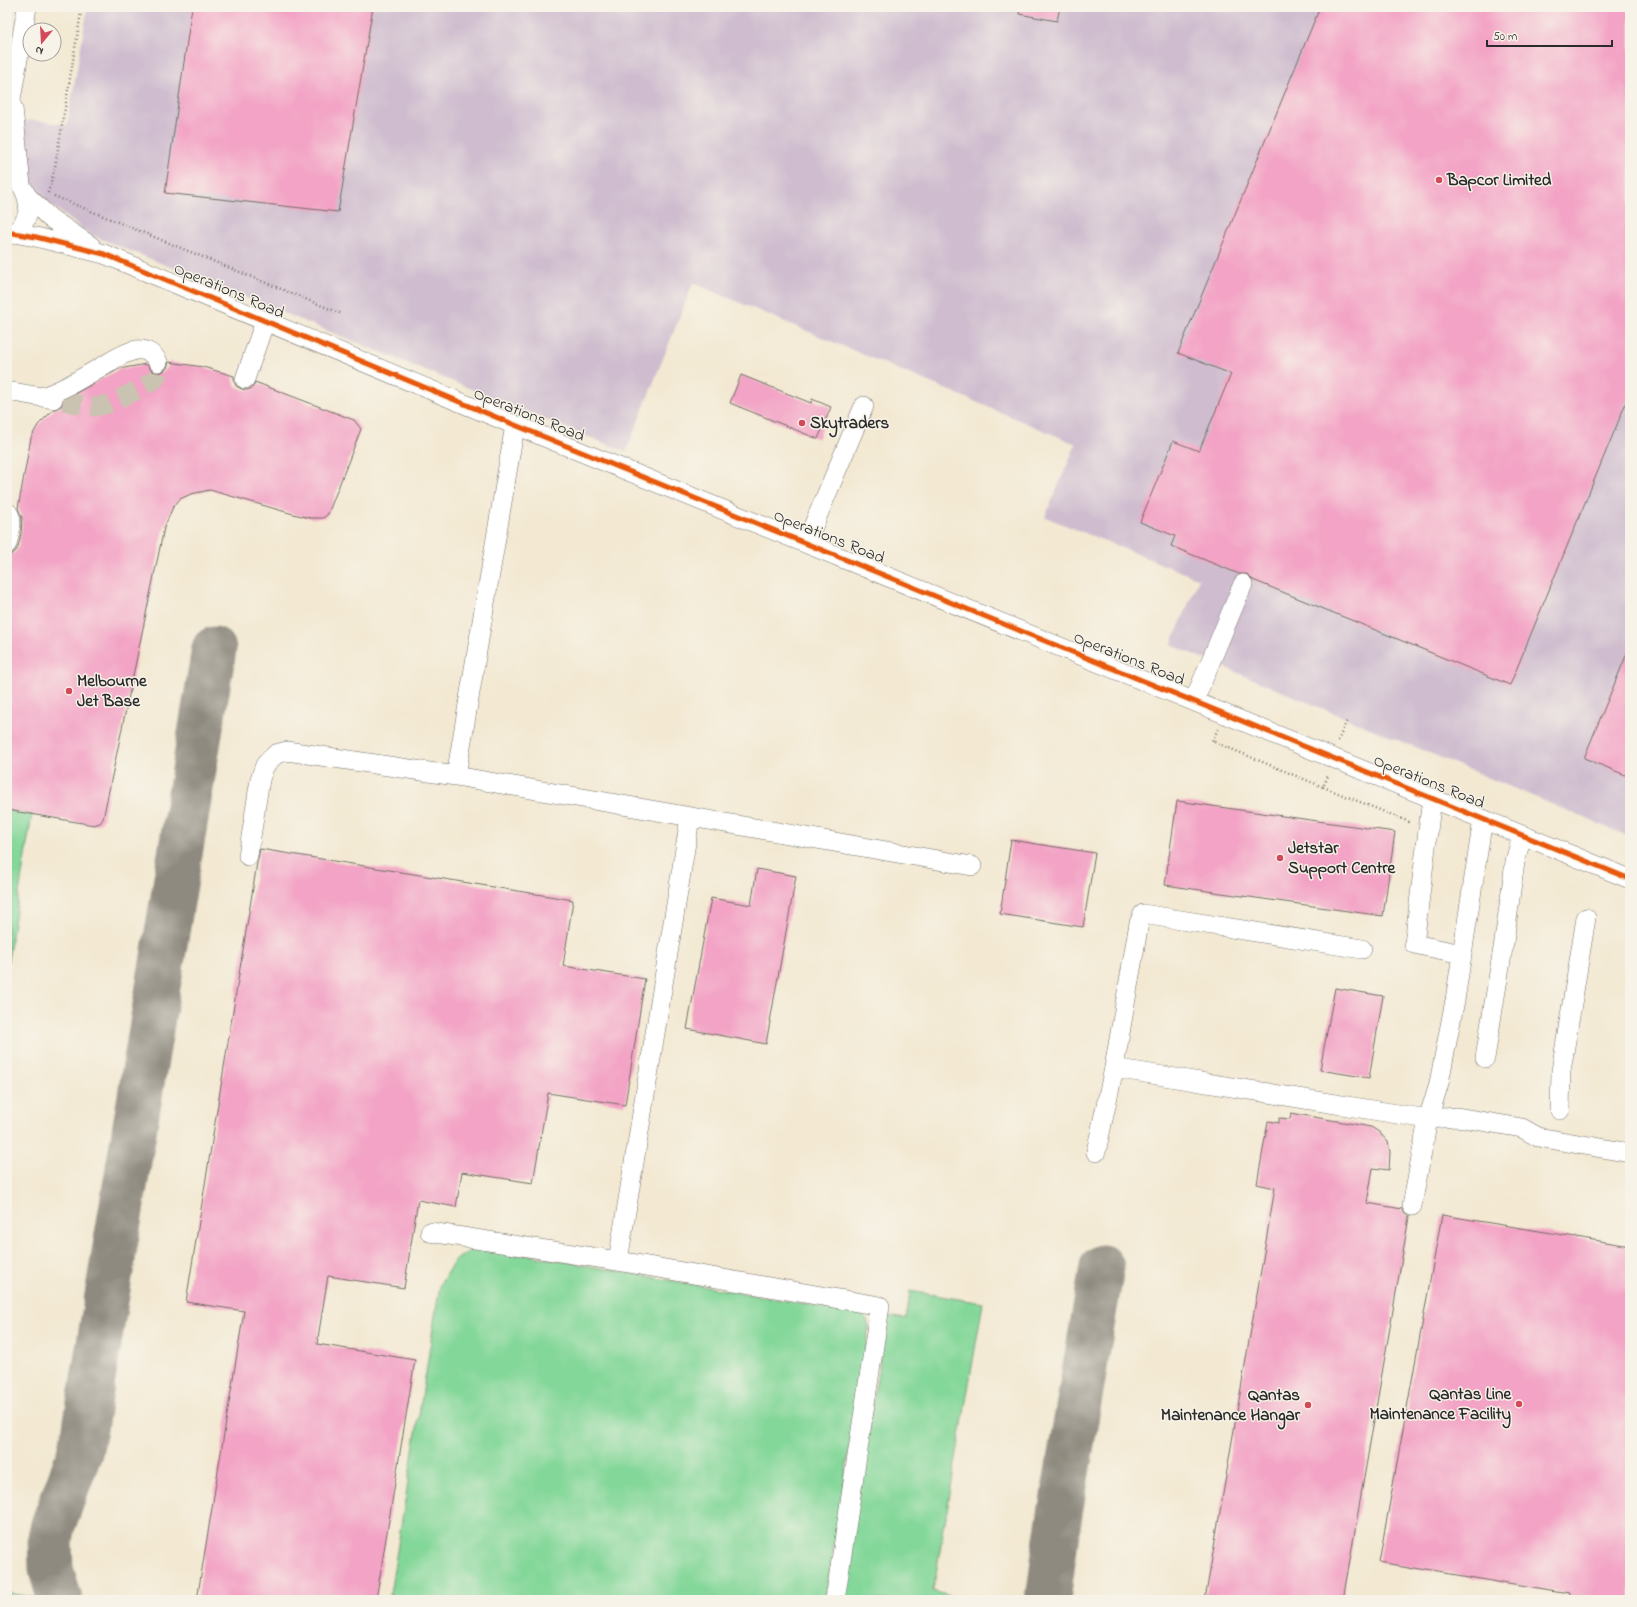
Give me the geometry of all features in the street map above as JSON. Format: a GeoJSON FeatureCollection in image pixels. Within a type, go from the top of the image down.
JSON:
{"type":"FeatureCollection","features":[{"type":"Feature","properties":{"kind":"street"},"geometry":{"type":"LineString","coordinates":[[7,123],[27,7]]}},
{"type":"Feature","properties":{"kind":"street"},"geometry":{"type":"LineString","coordinates":[[10,235],[21,227],[27,218],[29,207],[18,187],[12,99]]}},
{"type":"Feature","properties":{"kind":"street","name":"Operations Road"},"geometry":{"type":"LineString","coordinates":[[18,187],[50,218],[104,254]]}},
{"type":"Feature","properties":{"kind":"street","name":"Operations Road"},"geometry":{"type":"LineString","coordinates":[[10,235],[42,239],[104,254],[515,425],[1630,879]]}},
{"type":"Feature","properties":{"kind":"street"},"geometry":{"type":"LineString","coordinates":[[244,379],[266,321]]}},
{"type":"Feature","properties":{"kind":"street"},"geometry":{"type":"LineString","coordinates":[[41,397],[59,390],[123,355],[136,350],[147,351],[155,355],[158,362]]}},
{"type":"Feature","properties":{"kind":"street"},"geometry":{"type":"LineString","coordinates":[[7,391],[63,401]]}},
{"type":"Feature","properties":{"kind":"street"},"geometry":{"type":"LineString","coordinates":[[806,543],[864,406]]}},
{"type":"Feature","properties":{"kind":"street"},"geometry":{"type":"LineString","coordinates":[[456,776],[515,425]]}},
{"type":"Feature","properties":{"kind":"street"},"geometry":{"type":"LineString","coordinates":[[7,512],[9,513],[11,520],[7,544]]}},
{"type":"Feature","properties":{"kind":"street"},"geometry":{"type":"LineString","coordinates":[[1194,701],[1243,584]]}},
{"type":"Feature","properties":{"kind":"street"},"geometry":{"type":"LineString","coordinates":[[248,856],[260,780],[266,765],[276,754],[288,751],[456,776],[972,866]]}},
{"type":"Feature","properties":{"kind":"street"},"geometry":{"type":"LineString","coordinates":[[1432,798],[1414,944],[1462,954]]}},
{"type":"Feature","properties":{"kind":"street"},"geometry":{"type":"LineString","coordinates":[[618,1261],[690,818]]}},
{"type":"Feature","properties":{"kind":"street"},"geometry":{"type":"LineString","coordinates":[[1412,1206],[1428,1119],[1439,1083],[1462,954],[1483,819]]}},
{"type":"Feature","properties":{"kind":"street"},"geometry":{"type":"LineString","coordinates":[[1485,1058],[1504,942],[1515,862],[1522,835]]}},
{"type":"Feature","properties":{"kind":"street"},"geometry":{"type":"LineString","coordinates":[[1096,1152],[1114,1068],[1139,923],[1143,914],[1362,949]]}},
{"type":"Feature","properties":{"kind":"street"},"geometry":{"type":"LineString","coordinates":[[1560,1110],[1561,1071],[1586,918]]}},
{"type":"Feature","properties":{"kind":"street"},"geometry":{"type":"LineString","coordinates":[[1114,1068],[1428,1119],[1457,1117],[1522,1128],[1538,1137],[1630,1153]]}},
{"type":"Feature","properties":{"kind":"street"},"geometry":{"type":"LineString","coordinates":[[430,1232],[618,1261],[880,1306],[835,1600]]}},
{"type":"Feature","properties":{"kind":"path"},"geometry":{"type":"LineString","coordinates":[[82,7],[55,167],[48,194],[342,314]]}},
{"type":"Feature","properties":{"kind":"path"},"geometry":{"type":"LineString","coordinates":[[1323,786],[1428,829]]}},
{"type":"Feature","properties":{"kind":"shaded area"},"geometry":{"type":"Polygon","coordinates":[[[88,7],[1630,7],[1630,837],[1171,645],[1199,579],[1045,517],[1076,444],[693,283],[626,452],[89,234],[46,201],[29,180],[21,123],[32,120],[67,125],[88,7]]]}},
{"type":"Feature","properties":{"kind":"green space"},"geometry":{"type":"Polygon","coordinates":[[[7,810],[32,814],[7,966],[7,810]]]}},
{"type":"Feature","properties":{"kind":"green space"},"geometry":{"type":"Polygon","coordinates":[[[482,1247],[861,1314],[867,1320],[869,1327],[825,1600],[389,1600],[440,1285],[456,1260],[467,1253],[482,1247]]]}},
{"type":"Feature","properties":{"kind":"green space"},"geometry":{"type":"Polygon","coordinates":[[[910,1291],[983,1303],[933,1591],[958,1600],[841,1600],[887,1316],[906,1319],[910,1291]]]}},
{"type":"Feature","properties":{"kind":"green space"},"geometry":{"type":"Polygon","coordinates":[[[7,1593],[39,1598],[40,1600],[7,1600],[7,1593]]]}},
{"type":"Feature","properties":{"kind":"building"},"geometry":{"type":"Polygon","coordinates":[[[192,7],[373,7],[338,212],[165,193],[192,7]]]}},
{"type":"Feature","properties":{"kind":"building"},"geometry":{"type":"Polygon","coordinates":[[[1020,7],[1060,7],[1057,21],[1019,14],[1020,7]]]}},
{"type":"Feature","properties":{"kind":"building","name":"Bapcor Limited"},"geometry":{"type":"Polygon","coordinates":[[[1320,7],[1630,7],[1630,393],[1510,685],[1253,580],[1247,574],[1239,574],[1171,546],[1175,536],[1140,522],[1173,441],[1199,451],[1231,374],[1178,353],[1320,7]]]}},
{"type":"Feature","properties":{"kind":"building","name":"Melbourne Jet Base"},"geometry":{"type":"Polygon","coordinates":[[[169,362],[203,367],[234,376],[236,386],[242,389],[247,390],[252,388],[255,382],[354,420],[361,429],[328,514],[323,518],[310,518],[293,514],[210,490],[191,494],[180,499],[173,507],[164,528],[103,819],[100,823],[94,825],[7,810],[7,572],[10,555],[15,552],[18,547],[21,534],[22,518],[18,508],[31,438],[38,425],[53,410],[61,406],[64,400],[119,369],[146,364],[152,371],[158,373],[167,368],[169,362]]]}},
{"type":"Feature","properties":{"kind":"building","name":"Skytraders"},"geometry":{"type":"Polygon","coordinates":[[[741,375],[811,403],[812,399],[831,407],[818,439],[730,403],[741,375]]]}},
{"type":"Feature","properties":{"kind":"building"},"geometry":{"type":"Polygon","coordinates":[[[1630,646],[1630,777],[1584,758],[1630,646]]]}},
{"type":"Feature","properties":{"kind":"building","name":"Jetstar Support Centre"},"geometry":{"type":"Polygon","coordinates":[[[1177,801],[1395,832],[1383,916],[1165,885],[1177,801]]]}},
{"type":"Feature","properties":{"kind":"building"},"geometry":{"type":"Polygon","coordinates":[[[1011,840],[1095,853],[1083,927],[1000,914],[1011,840]]]}},
{"type":"Feature","properties":{"kind":"building"},"geometry":{"type":"Polygon","coordinates":[[[260,849],[573,900],[563,966],[645,979],[625,1105],[548,1093],[533,1183],[462,1172],[456,1207],[418,1200],[404,1288],[328,1276],[317,1344],[415,1360],[376,1600],[197,1600],[244,1311],[186,1302],[260,849]]]}},
{"type":"Feature","properties":{"kind":"building"},"geometry":{"type":"Polygon","coordinates":[[[757,869],[796,876],[766,1044],[687,1029],[711,898],[751,905],[757,869]]]}},
{"type":"Feature","properties":{"kind":"building"},"geometry":{"type":"Polygon","coordinates":[[[1335,988],[1383,996],[1369,1078],[1320,1070],[1335,988]]]}},
{"type":"Feature","properties":{"kind":"building","name":"Qantas Maintenance Hangar"},"geometry":{"type":"Polygon","coordinates":[[[1291,1113],[1371,1127],[1379,1132],[1388,1142],[1390,1152],[1389,1170],[1373,1168],[1367,1203],[1402,1209],[1409,1217],[1343,1600],[1205,1600],[1275,1188],[1257,1184],[1268,1121],[1279,1123],[1279,1118],[1290,1119],[1291,1113]]]}},
{"type":"Feature","properties":{"kind":"building","name":"Qantas Line Maintenance Facility"},"geometry":{"type":"Polygon","coordinates":[[[1442,1215],[1630,1246],[1630,1600],[1567,1600],[1568,1594],[1379,1562],[1442,1215]]]}},
{"type":"Feature","properties":{"kind":"taxiway"},"geometry":{"type":"LineString","coordinates":[[60,1600],[51,1569],[50,1539],[53,1525],[80,1452],[84,1434],[214,649]]}},
{"type":"Feature","properties":{"kind":"taxiway"},"geometry":{"type":"LineString","coordinates":[[1048,1600],[1057,1532],[1102,1267]]}},
{"type":"Feature","properties":{"kind":"tunnel"},"geometry":{"type":"LineString","coordinates":[[63,401],[91,406],[105,405],[153,381],[158,374],[158,362]]}},
{"type":"Feature","properties":{"kind":"cycle path"},"geometry":{"type":"LineString","coordinates":[[13,233],[36,237],[104,254],[515,425],[1630,879]]}},
{"type":"Feature","properties":{"kind":"place","name":"Bapcor Limited"},"geometry":{"type":"Point","coordinates":[1439,180]}},
{"type":"Feature","properties":{"kind":"place","name":"Skytraders"},"geometry":{"type":"Point","coordinates":[802,423]}},
{"type":"Feature","properties":{"kind":"place","name":"Melbourne Jet Base"},"geometry":{"type":"Point","coordinates":[69,691]}},
{"type":"Feature","properties":{"kind":"place","name":"Jetstar Support Centre"},"geometry":{"type":"Point","coordinates":[1280,858]}},
{"type":"Feature","properties":{"kind":"place","name":"Qantas Line Maintenance Facility"},"geometry":{"type":"Point","coordinates":[1519,1404]}},
{"type":"Feature","properties":{"kind":"place","name":"Qantas Maintenance Hangar"},"geometry":{"type":"Point","coordinates":[1308,1405]}}]}
